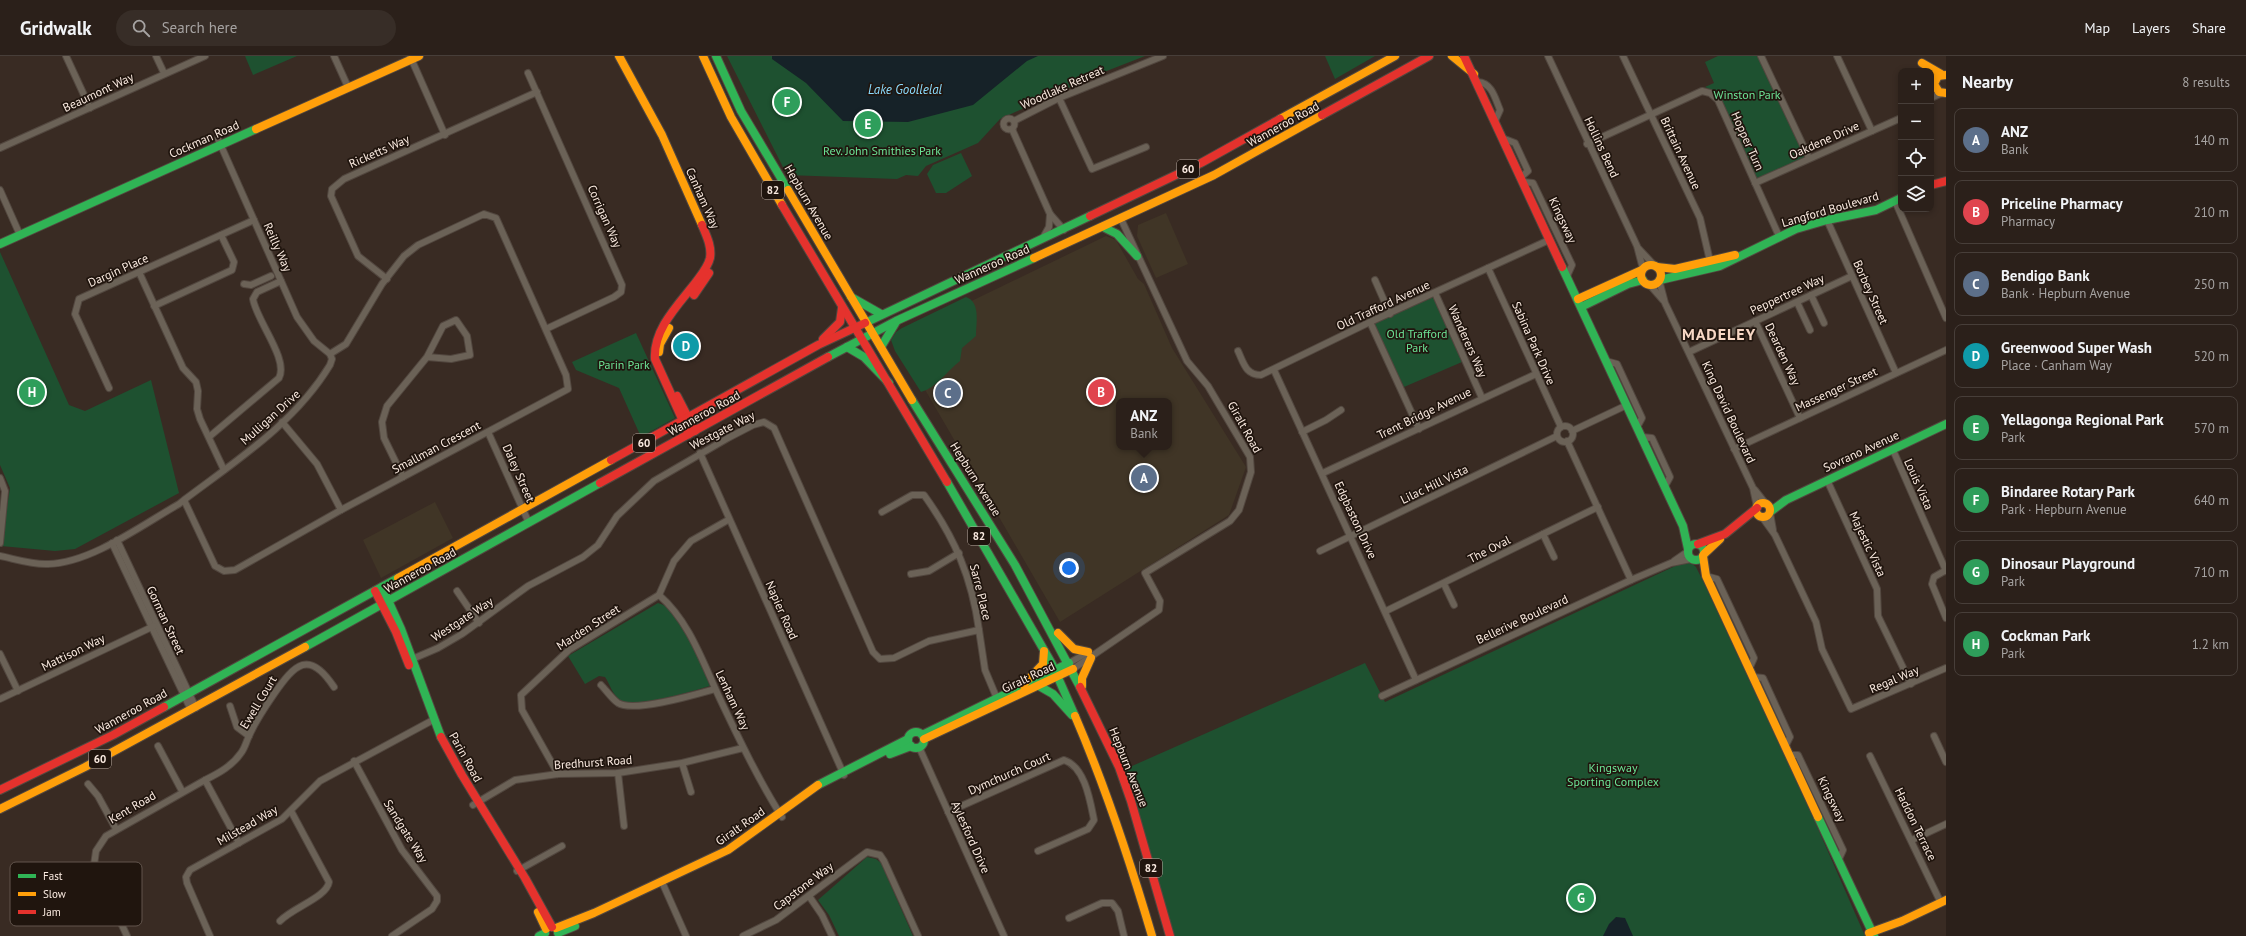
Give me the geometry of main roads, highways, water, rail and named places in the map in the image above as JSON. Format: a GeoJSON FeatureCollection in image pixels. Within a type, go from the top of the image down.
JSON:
{"type":"FeatureCollection","features":[{"type":"Feature","properties":{"kind":"main road","name":"Canham Way"},"geometry":{"type":"LineString","coordinates":[[619,56],[662,135],[709,240],[710,257],[706,267],[658,335],[654,349],[655,359],[686,419]]}},
{"type":"Feature","properties":{"kind":"main road","name":"Canham Way"},"geometry":{"type":"LineString","coordinates":[[625,56],[663,126],[713,238],[714,255],[709,273],[664,335],[659,348],[660,359],[692,433]]}},
{"type":"Feature","properties":{"kind":"main road","name":"Hepburn Avenue"},"geometry":{"type":"LineString","coordinates":[[703,56],[731,117],[842,308],[856,327],[889,383],[1044,650],[1078,722],[1114,812],[1152,936]]}},
{"type":"Feature","properties":{"kind":"main road","name":"Hepburn Avenue"},"geometry":{"type":"LineString","coordinates":[[716,56],[741,111],[865,322],[1049,623],[1119,767],[1131,801],[1170,936]]}},
{"type":"Feature","properties":{"kind":"main road","name":"Wanneroo Road"},"geometry":{"type":"LineString","coordinates":[[0,790],[71,757],[186,695],[523,510],[818,345],[942,285],[1064,230],[1202,163],[1395,56]]}},
{"type":"Feature","properties":{"kind":"main road","name":"Wanneroo Road"},"geometry":{"type":"LineString","coordinates":[[0,809],[85,767],[194,709],[862,338],[1214,175],[1429,56]]}},
{"type":"Feature","properties":{"kind":"main road"},"geometry":{"type":"LineString","coordinates":[[1452,56],[1474,74]]}},
{"type":"Feature","properties":{"kind":"main road","name":"Kingsway"},"geometry":{"type":"LineString","coordinates":[[1464,56],[1478,82],[1549,240],[1665,486],[1683,526],[1690,555],[1706,575],[1852,892],[1856,895],[1872,935]]}},
{"type":"Feature","properties":{"kind":"main road","name":"Kingsway"},"geometry":{"type":"LineString","coordinates":[[1470,56],[1474,74]]}},
{"type":"Feature","properties":{"kind":"main road","name":"Cockman Road"},"geometry":{"type":"LineString","coordinates":[[0,244],[19,233],[411,57]]}},
{"type":"Feature","properties":{"kind":"main road"},"geometry":{"type":"LineString","coordinates":[[1920,60],[1945,74],[1934,82]]}},
{"type":"Feature","properties":{"kind":"main road"},"geometry":{"type":"LineString","coordinates":[[1368,71],[1376,73],[1384,81]]}},
{"type":"Feature","properties":{"kind":"main road"},"geometry":{"type":"LineString","coordinates":[[1934,85],[1937,90],[1945,93]]}},
{"type":"Feature","properties":{"kind":"main road"},"geometry":{"type":"LineString","coordinates":[[1034,244],[1045,245],[1109,215],[1117,216],[1121,219],[1131,206],[1185,177],[1202,163]]}},
{"type":"Feature","properties":{"kind":"main road"},"geometry":{"type":"LineString","coordinates":[[1934,184],[1946,181]]}},
{"type":"Feature","properties":{"kind":"main road","name":"Langford Boulevard"},"geometry":{"type":"LineString","coordinates":[[1660,280],[1720,266],[1779,236],[1827,220],[1876,210],[1898,200]]}},
{"type":"Feature","properties":{"kind":"main road"},"geometry":{"type":"LineString","coordinates":[[1103,227],[1116,234],[1137,256]]}},
{"type":"Feature","properties":{"kind":"main road","name":"Cockman Road"},"geometry":{"type":"LineString","coordinates":[[0,239],[19,233]]}},
{"type":"Feature","properties":{"kind":"main road","name":"Langford Boulevard"},"geometry":{"type":"LineString","coordinates":[[1656,266],[1675,269],[1743,253]]}},
{"type":"Feature","properties":{"kind":"main road"},"geometry":{"type":"LineString","coordinates":[[1648,265],[1656,266],[1661,273],[1660,280],[1656,284],[1646,282],[1628,284],[1580,303],[1643,270],[1648,265]]}},
{"type":"Feature","properties":{"kind":"main road"},"geometry":{"type":"LineString","coordinates":[[1643,270],[1646,282]]}},
{"type":"Feature","properties":{"kind":"main road"},"geometry":{"type":"LineString","coordinates":[[942,285],[942,290],[946,291],[963,284],[977,284]]}},
{"type":"Feature","properties":{"kind":"main road"},"geometry":{"type":"LineString","coordinates":[[851,297],[873,311],[881,314]]}},
{"type":"Feature","properties":{"kind":"main road"},"geometry":{"type":"LineString","coordinates":[[818,345],[840,322],[842,308]]}},
{"type":"Feature","properties":{"kind":"main road"},"geometry":{"type":"LineString","coordinates":[[881,346],[896,321]]}},
{"type":"Feature","properties":{"kind":"main road"},"geometry":{"type":"LineString","coordinates":[[847,347],[856,351],[889,383]]}},
{"type":"Feature","properties":{"kind":"main road","name":"Sovrano Avenue"},"geometry":{"type":"LineString","coordinates":[[1768,509],[1946,424]]}},
{"type":"Feature","properties":{"kind":"main road"},"geometry":{"type":"LineString","coordinates":[[1725,534],[1698,544],[1690,555],[1698,560],[1725,534],[1744,520],[1761,504],[1768,509],[1766,516],[1744,520]]}},
{"type":"Feature","properties":{"kind":"main road"},"geometry":{"type":"LineString","coordinates":[[1757,508],[1757,513],[1761,517]]}},
{"type":"Feature","properties":{"kind":"main road","name":"Kingsway"},"geometry":{"type":"LineString","coordinates":[[1683,526],[1703,549],[1706,575]]}},
{"type":"Feature","properties":{"kind":"main road","name":"Parin Road"},"geometry":{"type":"LineString","coordinates":[[379,589],[386,602],[410,660],[431,721],[475,803],[519,870],[550,932]]}},
{"type":"Feature","properties":{"kind":"main road"},"geometry":{"type":"LineString","coordinates":[[1049,623],[1074,650],[1091,654],[1090,663],[1081,678],[1083,691]]}},
{"type":"Feature","properties":{"kind":"main road"},"geometry":{"type":"LineString","coordinates":[[1023,685],[1043,664],[1044,650]]}},
{"type":"Feature","properties":{"kind":"main road","name":"Giralt Road"},"geometry":{"type":"LineString","coordinates":[[550,932],[663,884],[728,850],[780,815],[809,790],[843,773],[913,744],[913,733],[923,737],[998,701],[1039,686],[1071,666]]}},
{"type":"Feature","properties":{"kind":"main road","name":"Giralt Road"},"geometry":{"type":"LineString","coordinates":[[998,701],[1023,685],[1056,674]]}},
{"type":"Feature","properties":{"kind":"main road"},"geometry":{"type":"LineString","coordinates":[[1039,686],[1053,694],[1078,722]]}},
{"type":"Feature","properties":{"kind":"main road"},"geometry":{"type":"LineString","coordinates":[[913,744],[922,744],[923,737]]}},
{"type":"Feature","properties":{"kind":"main road"},"geometry":{"type":"LineString","coordinates":[[1872,935],[1943,901]]}},
{"type":"Feature","properties":{"kind":"water","name":"Lake Goollelal"},"geometry":{"type":"Polygon","coordinates":[[[772,56],[1038,56],[1027,61],[973,105],[908,122],[843,121],[806,83],[772,59],[772,56]]]}},
{"type":"Feature","properties":{"kind":"water"},"geometry":{"type":"Polygon","coordinates":[[[1616,917],[1625,918],[1633,936],[1603,936],[1609,924],[1616,917]]]}},
{"type":"Feature","properties":{"kind":"place","name":"Bindaree Rotary Park"},"geometry":{"type":"Point","coordinates":[787,102]}},
{"type":"Feature","properties":{"kind":"place","name":"Yellagonga Regional Park"},"geometry":{"type":"Point","coordinates":[868,124]}},
{"type":"Feature","properties":{"kind":"place","name":"Greenwood Super Wash"},"geometry":{"type":"Point","coordinates":[686,346]}},
{"type":"Feature","properties":{"kind":"place","name":"Cockman Park"},"geometry":{"type":"Point","coordinates":[32,392]}},
{"type":"Feature","properties":{"kind":"place","name":"Priceline Pharmacy"},"geometry":{"type":"Point","coordinates":[1101,392]}},
{"type":"Feature","properties":{"kind":"place","name":"Bendigo Bank"},"geometry":{"type":"Point","coordinates":[948,393]}},
{"type":"Feature","properties":{"kind":"place","name":"ANZ"},"geometry":{"type":"Point","coordinates":[1144,478]}},
{"type":"Feature","properties":{"kind":"place","name":"Dinosaur Playground"},"geometry":{"type":"Point","coordinates":[1581,898]}},
{"type":"Feature","properties":{"kind":"district","name":"MADELEY"},"geometry":{"type":"Point","coordinates":[1719,334]}},
{"type":"Feature","properties":{"kind":"park label","name":"Winston Park"},"geometry":{"type":"Point","coordinates":[1747,94]}},
{"type":"Feature","properties":{"kind":"park label","name":"Rev. John Smithies Park"},"geometry":{"type":"Point","coordinates":[882,150]}},
{"type":"Feature","properties":{"kind":"park label","name":"Old Trafford Park"},"geometry":{"type":"Point","coordinates":[1417,340]}},
{"type":"Feature","properties":{"kind":"park label","name":"Parin Park"},"geometry":{"type":"Point","coordinates":[624,364]}},
{"type":"Feature","properties":{"kind":"park label","name":"Kingsway Sporting Complex"},"geometry":{"type":"Point","coordinates":[1613,774]}}]}
